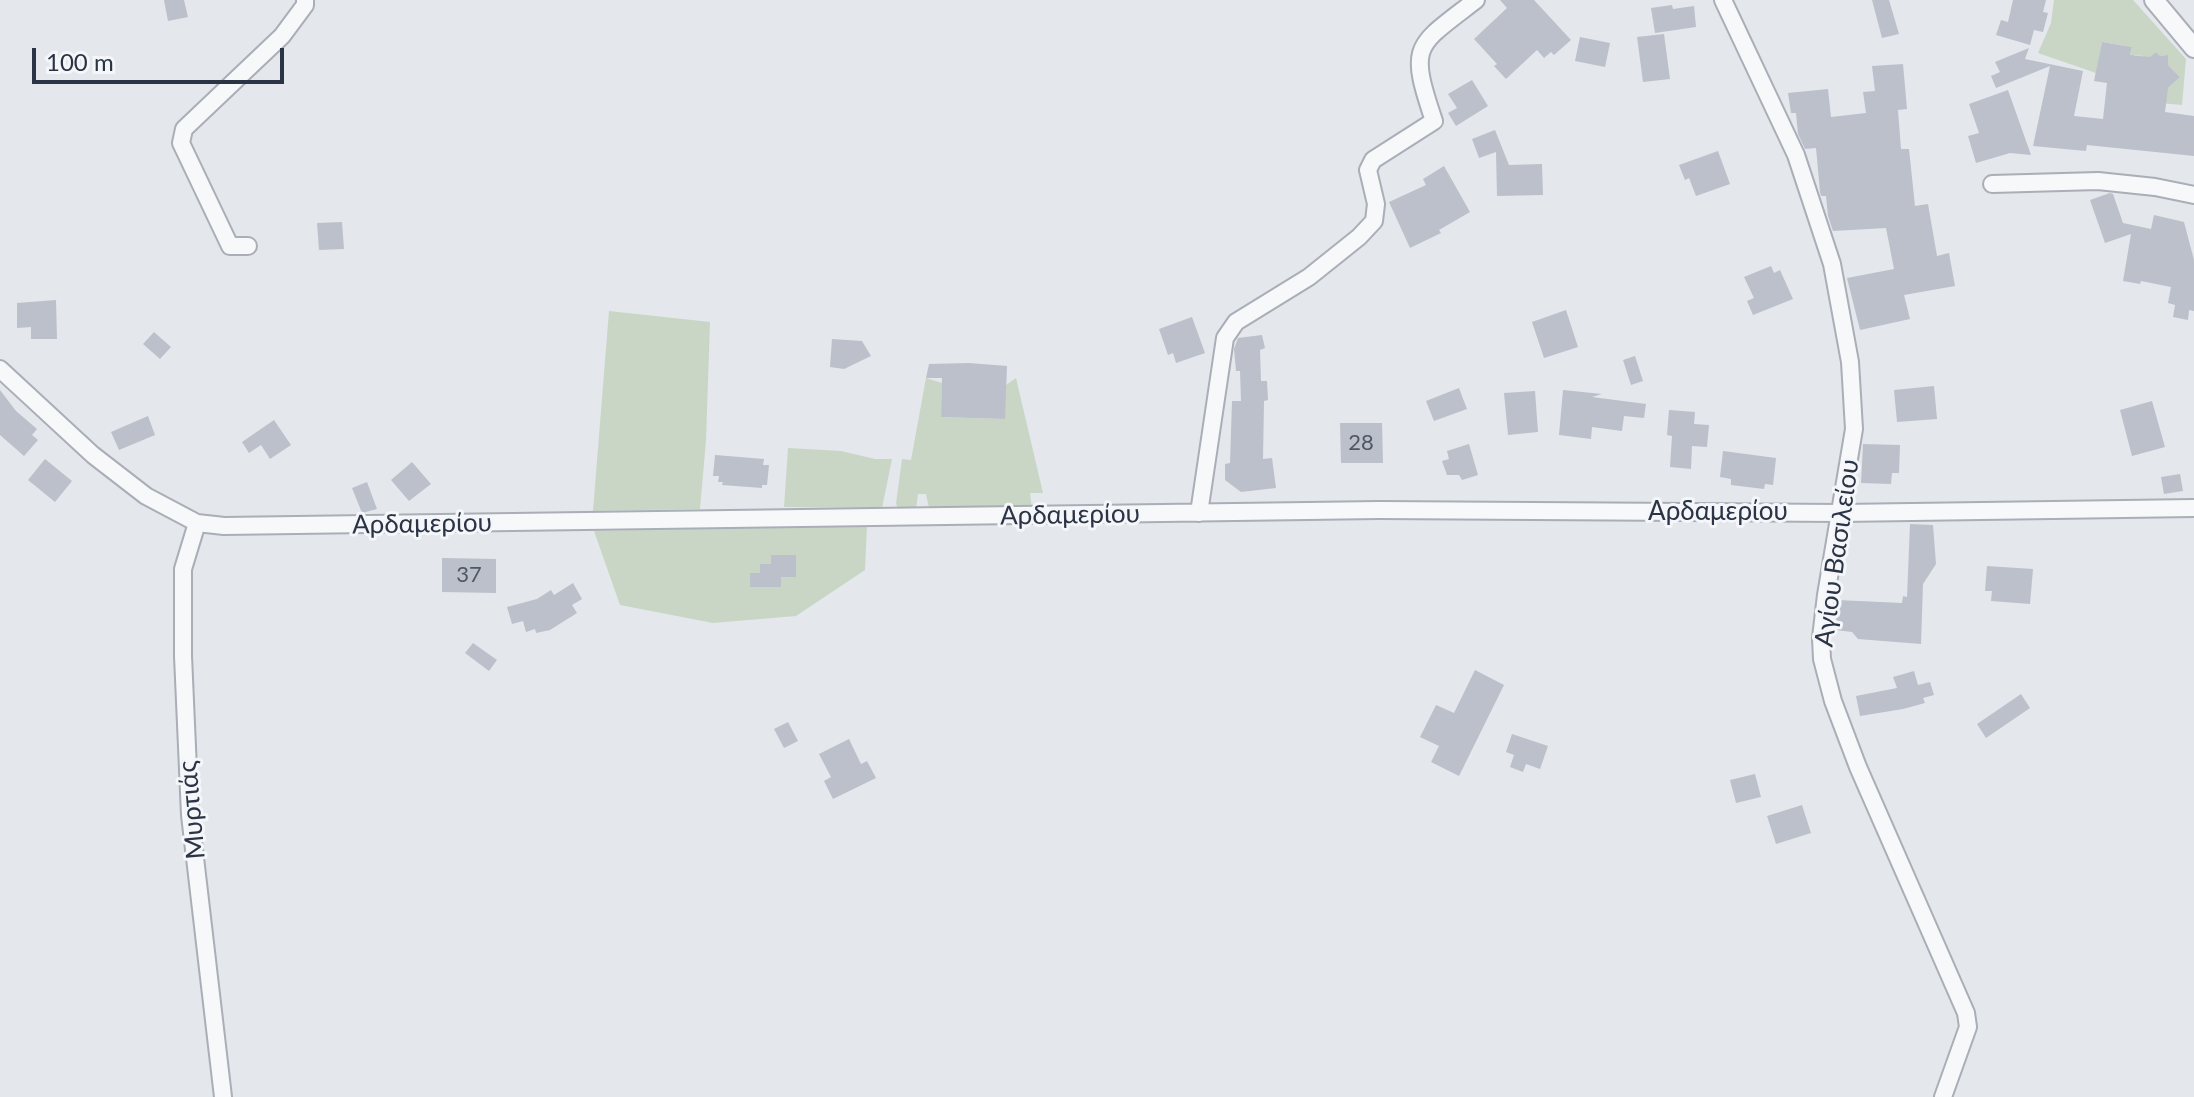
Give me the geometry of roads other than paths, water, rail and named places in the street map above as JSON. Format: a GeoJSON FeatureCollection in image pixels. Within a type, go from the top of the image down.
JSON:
{"type":"FeatureCollection","features":[{"type":"Feature","properties":{"kind":"street"},"geometry":{"type":"LineString","coordinates":[[1199,513],[1225,338],[1236,322],[1309,277],[1374,221],[1376,204],[1368,170],[1373,160],[1434,121],[1420,77],[1420,53],[1427,39],[1476,0]]}},
{"type":"Feature","properties":{"kind":"street","name":"Αγίου Βασιλείου"},"geometry":{"type":"LineString","coordinates":[[1723,0],[1796,155],[1832,264],[1850,362],[1854,429],[1826,595],[1822,659],[1833,701],[1858,767],[1966,1013],[1968,1027],[1943,1097]]}},
{"type":"Feature","properties":{"kind":"street"},"geometry":{"type":"LineString","coordinates":[[2154,0],[2194,48]]}},
{"type":"Feature","properties":{"kind":"street"},"geometry":{"type":"LineString","coordinates":[[248,246],[230,246],[181,143],[181,136],[184,129],[282,36],[305,3]]}},
{"type":"Feature","properties":{"kind":"street"},"geometry":{"type":"LineString","coordinates":[[1992,184],[2098,181],[2194,195]]}},
{"type":"Feature","properties":{"kind":"street","name":"Αρδαμερίου"},"geometry":{"type":"LineString","coordinates":[[0,369],[93,455],[146,496],[197,523],[253,526],[1379,510],[1841,513],[2194,508]]}},
{"type":"Feature","properties":{"kind":"street","name":"Μυρτιάς"},"geometry":{"type":"LineString","coordinates":[[197,523],[183,569],[184,688],[190,815],[223,1097]]}}]}
